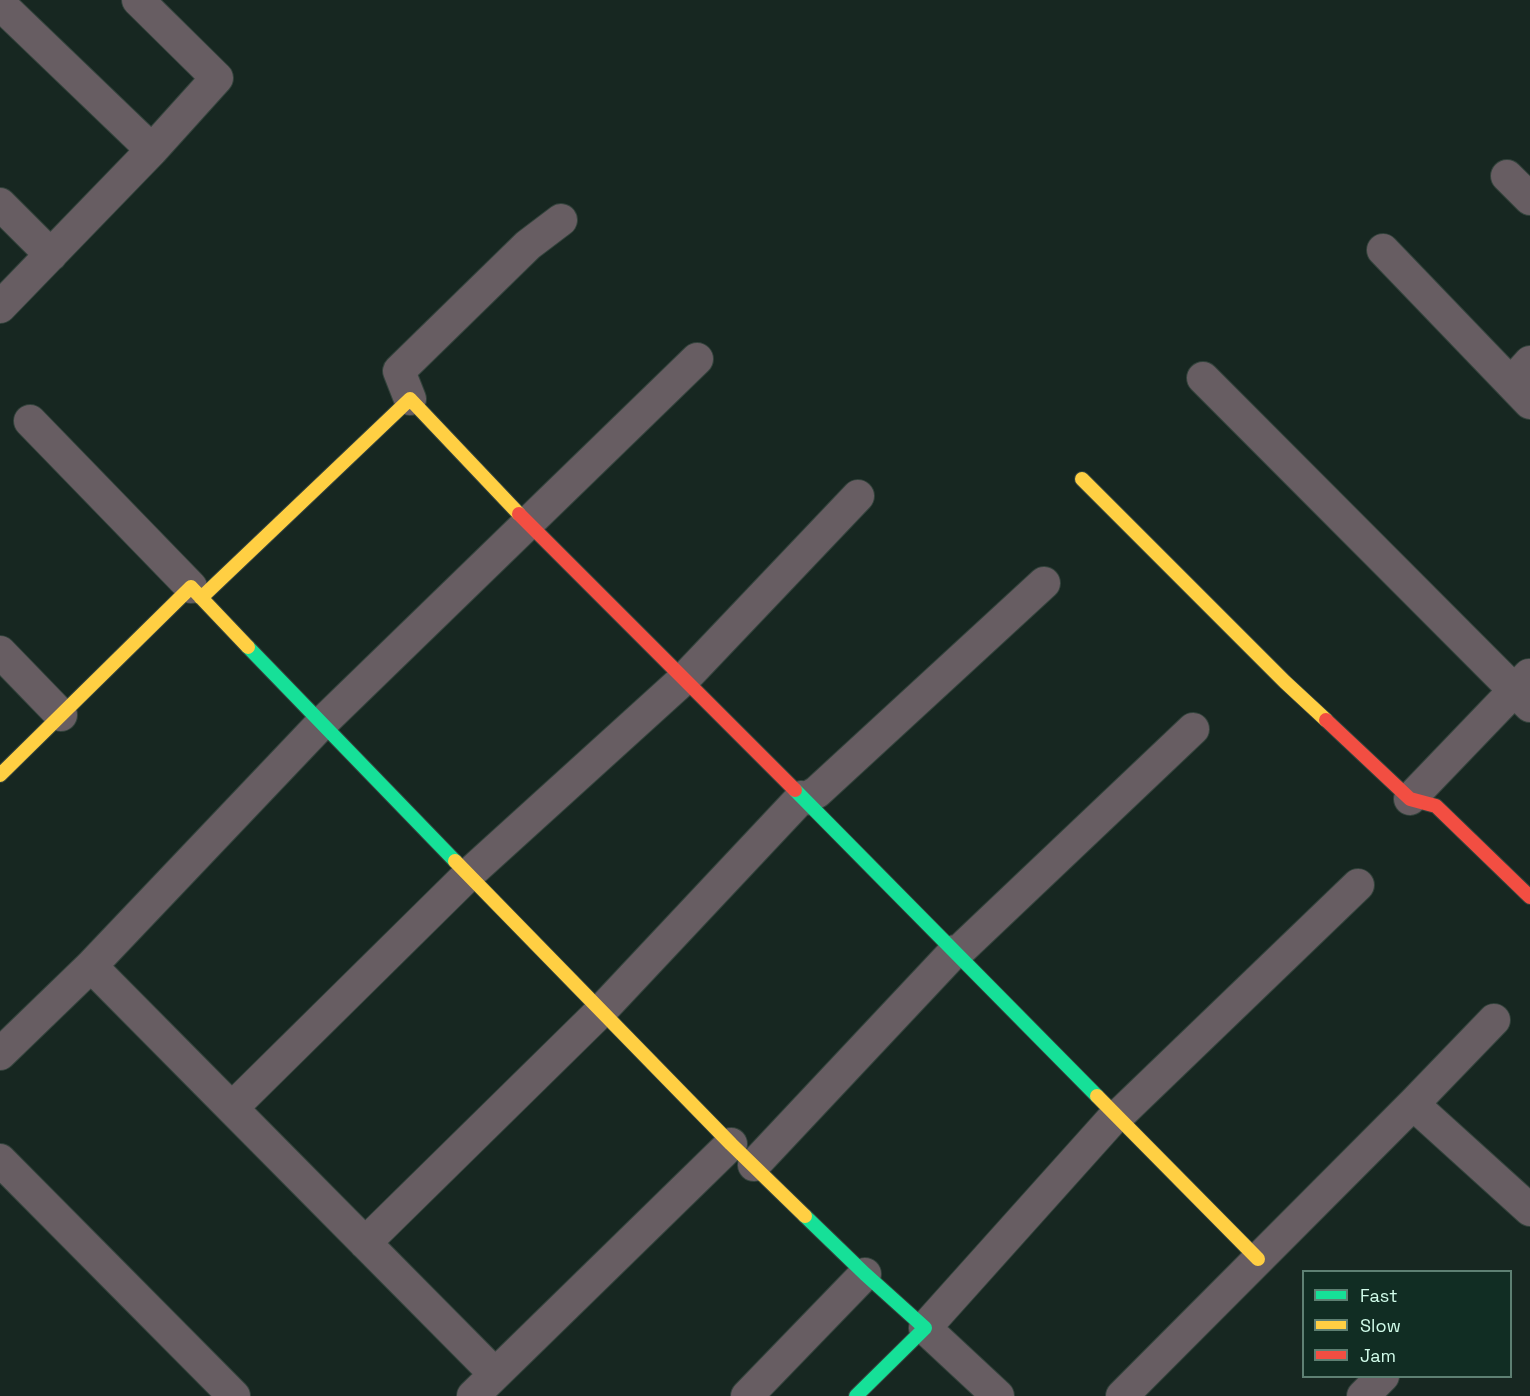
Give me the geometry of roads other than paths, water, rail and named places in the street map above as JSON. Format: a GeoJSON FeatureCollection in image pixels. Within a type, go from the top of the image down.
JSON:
{"type":"FeatureCollection","features":[{"type":"Feature","properties":{"kind":"street"},"geometry":{"type":"LineString","coordinates":[[0,307],[152,150],[217,78],[138,0]]}},
{"type":"Feature","properties":{"kind":"street"},"geometry":{"type":"LineString","coordinates":[[0,4],[152,150]]}},
{"type":"Feature","properties":{"kind":"street"},"geometry":{"type":"LineString","coordinates":[[1507,176],[1530,199]]}},
{"type":"Feature","properties":{"kind":"street"},"geometry":{"type":"LineString","coordinates":[[0,204],[51,255]]}},
{"type":"Feature","properties":{"kind":"street"},"geometry":{"type":"LineString","coordinates":[[561,220],[528,245],[399,371],[410,399],[527,522],[685,678],[1258,1259]]}},
{"type":"Feature","properties":{"kind":"street"},"geometry":{"type":"LineString","coordinates":[[1383,250],[1524,382]]}},
{"type":"Feature","properties":{"kind":"street"},"geometry":{"type":"LineString","coordinates":[[0,1054],[91,966],[321,724],[697,359]]}},
{"type":"Feature","properties":{"kind":"street"},"geometry":{"type":"LineString","coordinates":[[1203,378],[1525,690],[1410,799]]}},
{"type":"Feature","properties":{"kind":"street"},"geometry":{"type":"LineString","coordinates":[[0,775],[61,715],[410,399]]}},
{"type":"Feature","properties":{"kind":"street"},"geometry":{"type":"LineString","coordinates":[[30,422],[321,724],[742,1154],[865,1274],[998,1396]]}},
{"type":"Feature","properties":{"kind":"street"},"geometry":{"type":"LineString","coordinates":[[1082,479],[1285,682],[1410,799],[1436,806],[1530,897]]}},
{"type":"Feature","properties":{"kind":"street"},"geometry":{"type":"LineString","coordinates":[[232,1108],[469,874],[685,678],[858,496]]}},
{"type":"Feature","properties":{"kind":"street"},"geometry":{"type":"LineString","coordinates":[[802,797],[805,799],[817,792],[1044,583]]}},
{"type":"Feature","properties":{"kind":"street"},"geometry":{"type":"LineString","coordinates":[[0,652],[61,715]]}},
{"type":"Feature","properties":{"kind":"street"},"geometry":{"type":"LineString","coordinates":[[473,1396],[742,1154],[1193,729]]}},
{"type":"Feature","properties":{"kind":"street"},"geometry":{"type":"LineString","coordinates":[[365,1243],[601,1011],[802,797]]}},
{"type":"Feature","properties":{"kind":"street"},"geometry":{"type":"LineString","coordinates":[[856,1396],[925,1328],[1116,1115],[1118,1116],[1358,885]]}},
{"type":"Feature","properties":{"kind":"street"},"geometry":{"type":"LineString","coordinates":[[91,966],[495,1374]]}},
{"type":"Feature","properties":{"kind":"street"},"geometry":{"type":"LineString","coordinates":[[1122,1396],[1494,1020]]}},
{"type":"Feature","properties":{"kind":"street"},"geometry":{"type":"LineString","coordinates":[[1413,1104],[1530,1210]]}},
{"type":"Feature","properties":{"kind":"street"},"geometry":{"type":"LineString","coordinates":[[0,1160],[234,1396]]}},
{"type":"Feature","properties":{"kind":"street"},"geometry":{"type":"LineString","coordinates":[[747,1396],[865,1274]]}},
{"type":"Feature","properties":{"kind":"street"},"geometry":{"type":"LineString","coordinates":[[1364,1396],[1382,1378]]}}]}
